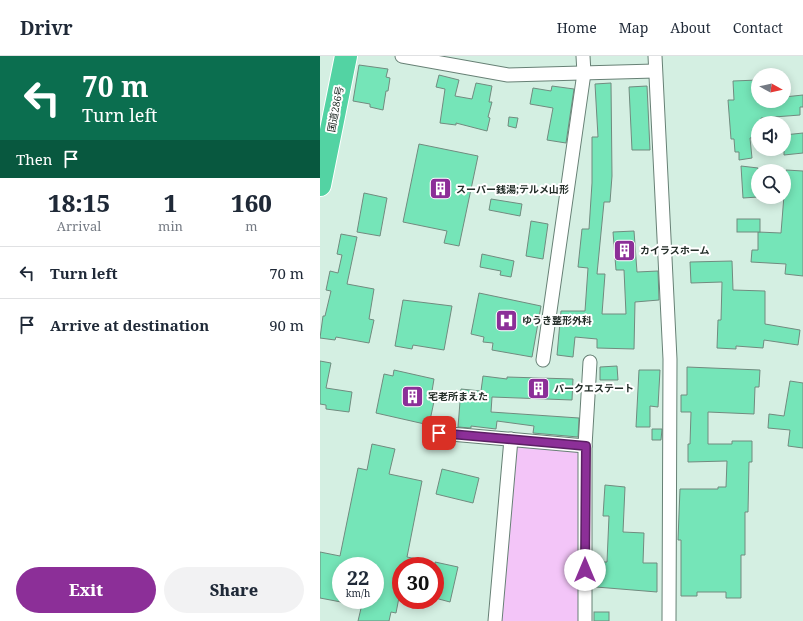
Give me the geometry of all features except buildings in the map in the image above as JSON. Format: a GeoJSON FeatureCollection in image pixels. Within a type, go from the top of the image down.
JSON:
{"type":"FeatureCollection","features":[{"type":"Feature","properties":{"kind":"highway","name":"国道286号"},"geometry":{"type":"LineString","coordinates":[[320,142],[338,56]]}},
{"type":"Feature","properties":{"kind":"highway","name":"国道286号"},"geometry":{"type":"LineString","coordinates":[[320,185],[346,56]]}},
{"type":"Feature","properties":{"kind":"street"},"geometry":{"type":"LineString","coordinates":[[402,56],[508,75],[655,71]]}},
{"type":"Feature","properties":{"kind":"street"},"geometry":{"type":"LineString","coordinates":[[543,360],[584,73],[583,56]]}},
{"type":"Feature","properties":{"kind":"street"},"geometry":{"type":"LineString","coordinates":[[655,56],[670,359],[669,621]]}},
{"type":"Feature","properties":{"kind":"street"},"geometry":{"type":"LineString","coordinates":[[585,621],[586,446],[590,362]]}},
{"type":"Feature","properties":{"kind":"street"},"geometry":{"type":"LineString","coordinates":[[439,433],[586,446]]}},
{"type":"Feature","properties":{"kind":"street"},"geometry":{"type":"LineString","coordinates":[[495,621],[511,440]]}},
{"type":"Feature","properties":{"kind":"shaded area"},"geometry":{"type":"Polygon","coordinates":[[[511,439],[585,446],[584,621],[495,621],[511,439]]]}},
{"type":"Feature","properties":{"kind":"place","name":"スーパー銭湯;テルメ山形"},"geometry":{"type":"Point","coordinates":[440,189]}},
{"type":"Feature","properties":{"kind":"place","name":"カイラスホーム"},"geometry":{"type":"Point","coordinates":[625,250]}},
{"type":"Feature","properties":{"kind":"place","name":"ゆうき整形外科"},"geometry":{"type":"Point","coordinates":[506,320]}},
{"type":"Feature","properties":{"kind":"place","name":"パークエステート"},"geometry":{"type":"Point","coordinates":[539,388]}},
{"type":"Feature","properties":{"kind":"place","name":"宅老所まえた"},"geometry":{"type":"Point","coordinates":[413,396]}},
{"type":"Feature","properties":{"kind":"route"},"geometry":{"type":"LineString","coordinates":[[439,433],[586,446],[585,570]]}}]}
